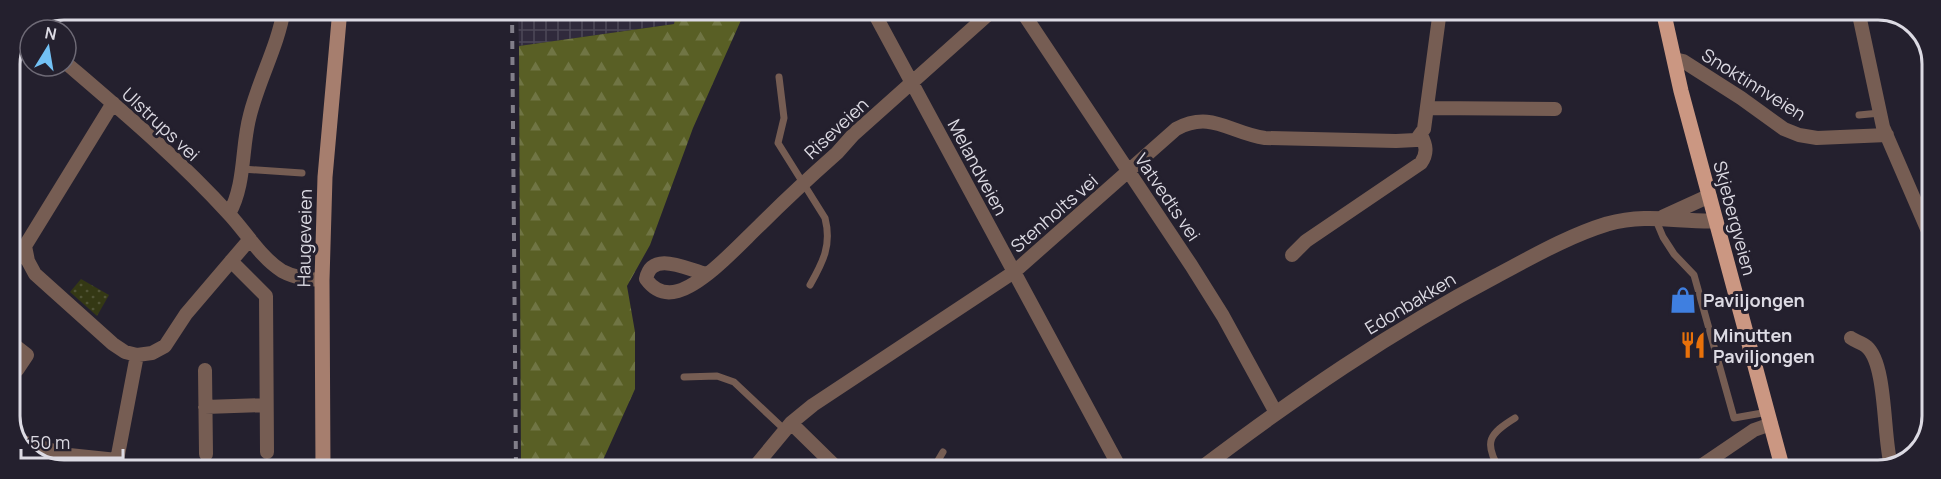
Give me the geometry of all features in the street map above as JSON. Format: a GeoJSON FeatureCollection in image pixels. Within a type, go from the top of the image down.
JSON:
{"type":"FeatureCollection","features":[{"type":"Feature","properties":{"kind":"main road","name":"Haugeveien"},"geometry":{"type":"LineString","coordinates":[[323,460],[322,280],[325,177],[339,19]]}},
{"type":"Feature","properties":{"kind":"main road","name":"Skjebergveien"},"geometry":{"type":"LineString","coordinates":[[1665,19],[1709,196],[1780,460]]}},
{"type":"Feature","properties":{"kind":"street"},"geometry":{"type":"LineString","coordinates":[[229,214],[238,194],[249,116],[275,44],[281,19]]}},
{"type":"Feature","properties":{"kind":"street","name":"Melandveien"},"geometry":{"type":"LineString","coordinates":[[877,19],[1115,460]]}},
{"type":"Feature","properties":{"kind":"street","name":"Riseveien"},"geometry":{"type":"LineString","coordinates":[[706,273],[837,153],[853,135],[983,19]]}},
{"type":"Feature","properties":{"kind":"street","name":"Vatvedts vei"},"geometry":{"type":"LineString","coordinates":[[1027,19],[1223,316],[1275,411]]}},
{"type":"Feature","properties":{"kind":"street"},"geometry":{"type":"LineString","coordinates":[[1292,255],[1306,240],[1421,163],[1425,157],[1425,144],[1421,135],[1424,129],[1439,19]]}},
{"type":"Feature","properties":{"kind":"street"},"geometry":{"type":"LineString","coordinates":[[1860,19],[1880,113],[1921,216]]}},
{"type":"Feature","properties":{"kind":"street","name":"Snoktinnveien"},"geometry":{"type":"LineString","coordinates":[[1674,59],[1683,61],[1784,129],[1799,135],[1817,138],[1887,135]]}},
{"type":"Feature","properties":{"kind":"street","name":"Ulstrups vei"},"geometry":{"type":"LineString","coordinates":[[78,73],[157,142],[229,214],[281,271],[298,278],[322,280]]}},
{"type":"Feature","properties":{"kind":"street"},"geometry":{"type":"LineString","coordinates":[[20,254],[113,103]]}},
{"type":"Feature","properties":{"kind":"street"},"geometry":{"type":"LineString","coordinates":[[1427,108],[1555,109]]}},
{"type":"Feature","properties":{"kind":"street","name":"Stenholts vei"},"geometry":{"type":"LineString","coordinates":[[760,460],[788,427],[813,405],[1014,272],[1176,129],[1194,121],[1210,122],[1250,136],[1265,138],[1396,141],[1416,140],[1421,135]]}},
{"type":"Feature","properties":{"kind":"street","name":"Edonbakken"},"geometry":{"type":"LineString","coordinates":[[1212,460],[1275,411],[1432,310],[1551,247],[1608,224],[1659,217],[1709,196]]}},
{"type":"Feature","properties":{"kind":"street","name":"Edonbakken"},"geometry":{"type":"LineString","coordinates":[[1659,217],[1698,222],[1716,221]]}},
{"type":"Feature","properties":{"kind":"street"},"geometry":{"type":"LineString","coordinates":[[25,246],[28,261],[35,274],[113,344],[125,352],[137,355],[152,353],[165,346],[186,314],[250,239]]}},
{"type":"Feature","properties":{"kind":"street"},"geometry":{"type":"LineString","coordinates":[[231,261],[266,296],[267,452]]}},
{"type":"Feature","properties":{"kind":"street"},"geometry":{"type":"LineString","coordinates":[[1851,338],[1868,347],[1877,365],[1885,408],[1890,458]]}},
{"type":"Feature","properties":{"kind":"street"},"geometry":{"type":"LineString","coordinates":[[20,349],[27,355],[20,366]]}},
{"type":"Feature","properties":{"kind":"street"},"geometry":{"type":"LineString","coordinates":[[29,444],[69,455],[117,460],[137,355]]}},
{"type":"Feature","properties":{"kind":"street"},"geometry":{"type":"LineString","coordinates":[[205,370],[206,454]]}},
{"type":"Feature","properties":{"kind":"street"},"geometry":{"type":"LineString","coordinates":[[205,407],[266,405]]}},
{"type":"Feature","properties":{"kind":"street"},"geometry":{"type":"LineString","coordinates":[[1710,460],[1769,418]]}},
{"type":"Feature","properties":{"kind":"street"},"geometry":{"type":"LineString","coordinates":[[788,427],[827,460]]}},
{"type":"Feature","properties":{"kind":"lane"},"geometry":{"type":"LineString","coordinates":[[779,77],[784,118],[778,143],[825,218],[828,229],[824,259],[810,285]]}},
{"type":"Feature","properties":{"kind":"lane"},"geometry":{"type":"LineString","coordinates":[[1859,115],[1880,113]]}},
{"type":"Feature","properties":{"kind":"lane"},"geometry":{"type":"LineString","coordinates":[[242,169],[302,173]]}},
{"type":"Feature","properties":{"kind":"lane"},"geometry":{"type":"LineString","coordinates":[[1659,217],[1663,237],[1674,254],[1694,275],[1734,418],[1769,418]]}},
{"type":"Feature","properties":{"kind":"lane"},"geometry":{"type":"LineString","coordinates":[[684,377],[717,376],[734,382],[788,427]]}},
{"type":"Feature","properties":{"kind":"lane"},"geometry":{"type":"LineString","coordinates":[[1494,460],[1491,455],[1491,440],[1499,428],[1515,418]]}},
{"type":"Feature","properties":{"kind":"lane"},"geometry":{"type":"LineString","coordinates":[[938,460],[942,452]]}},
{"type":"Feature","properties":{"kind":"shaded area"},"geometry":{"type":"Polygon","coordinates":[[[518,19],[676,19],[674,24],[519,46],[518,19]]]}},
{"type":"Feature","properties":{"kind":"green space"},"geometry":{"type":"Polygon","coordinates":[[[675,19],[742,19],[693,128],[650,245],[627,286],[635,332],[635,389],[603,460],[521,460],[519,46],[674,24],[675,19]]]}},
{"type":"Feature","properties":{"kind":"green space"},"geometry":{"type":"Polygon","coordinates":[[[81,279],[109,295],[97,316],[70,292],[81,279]]]}},
{"type":"Feature","properties":{"kind":"green space"},"geometry":{"type":"Polygon","coordinates":[[[43,452],[84,460],[55,459],[42,454],[43,452]]]}},
{"type":"Feature","properties":{"kind":"railway"},"geometry":{"type":"LineString","coordinates":[[512,19],[516,460]]}},
{"type":"Feature","properties":{"kind":"place","name":"Paviljongen"},"geometry":{"type":"Point","coordinates":[1683,300]}},
{"type":"Feature","properties":{"kind":"place","name":"Minutten Paviljongen"},"geometry":{"type":"Point","coordinates":[1693,345]}}]}
